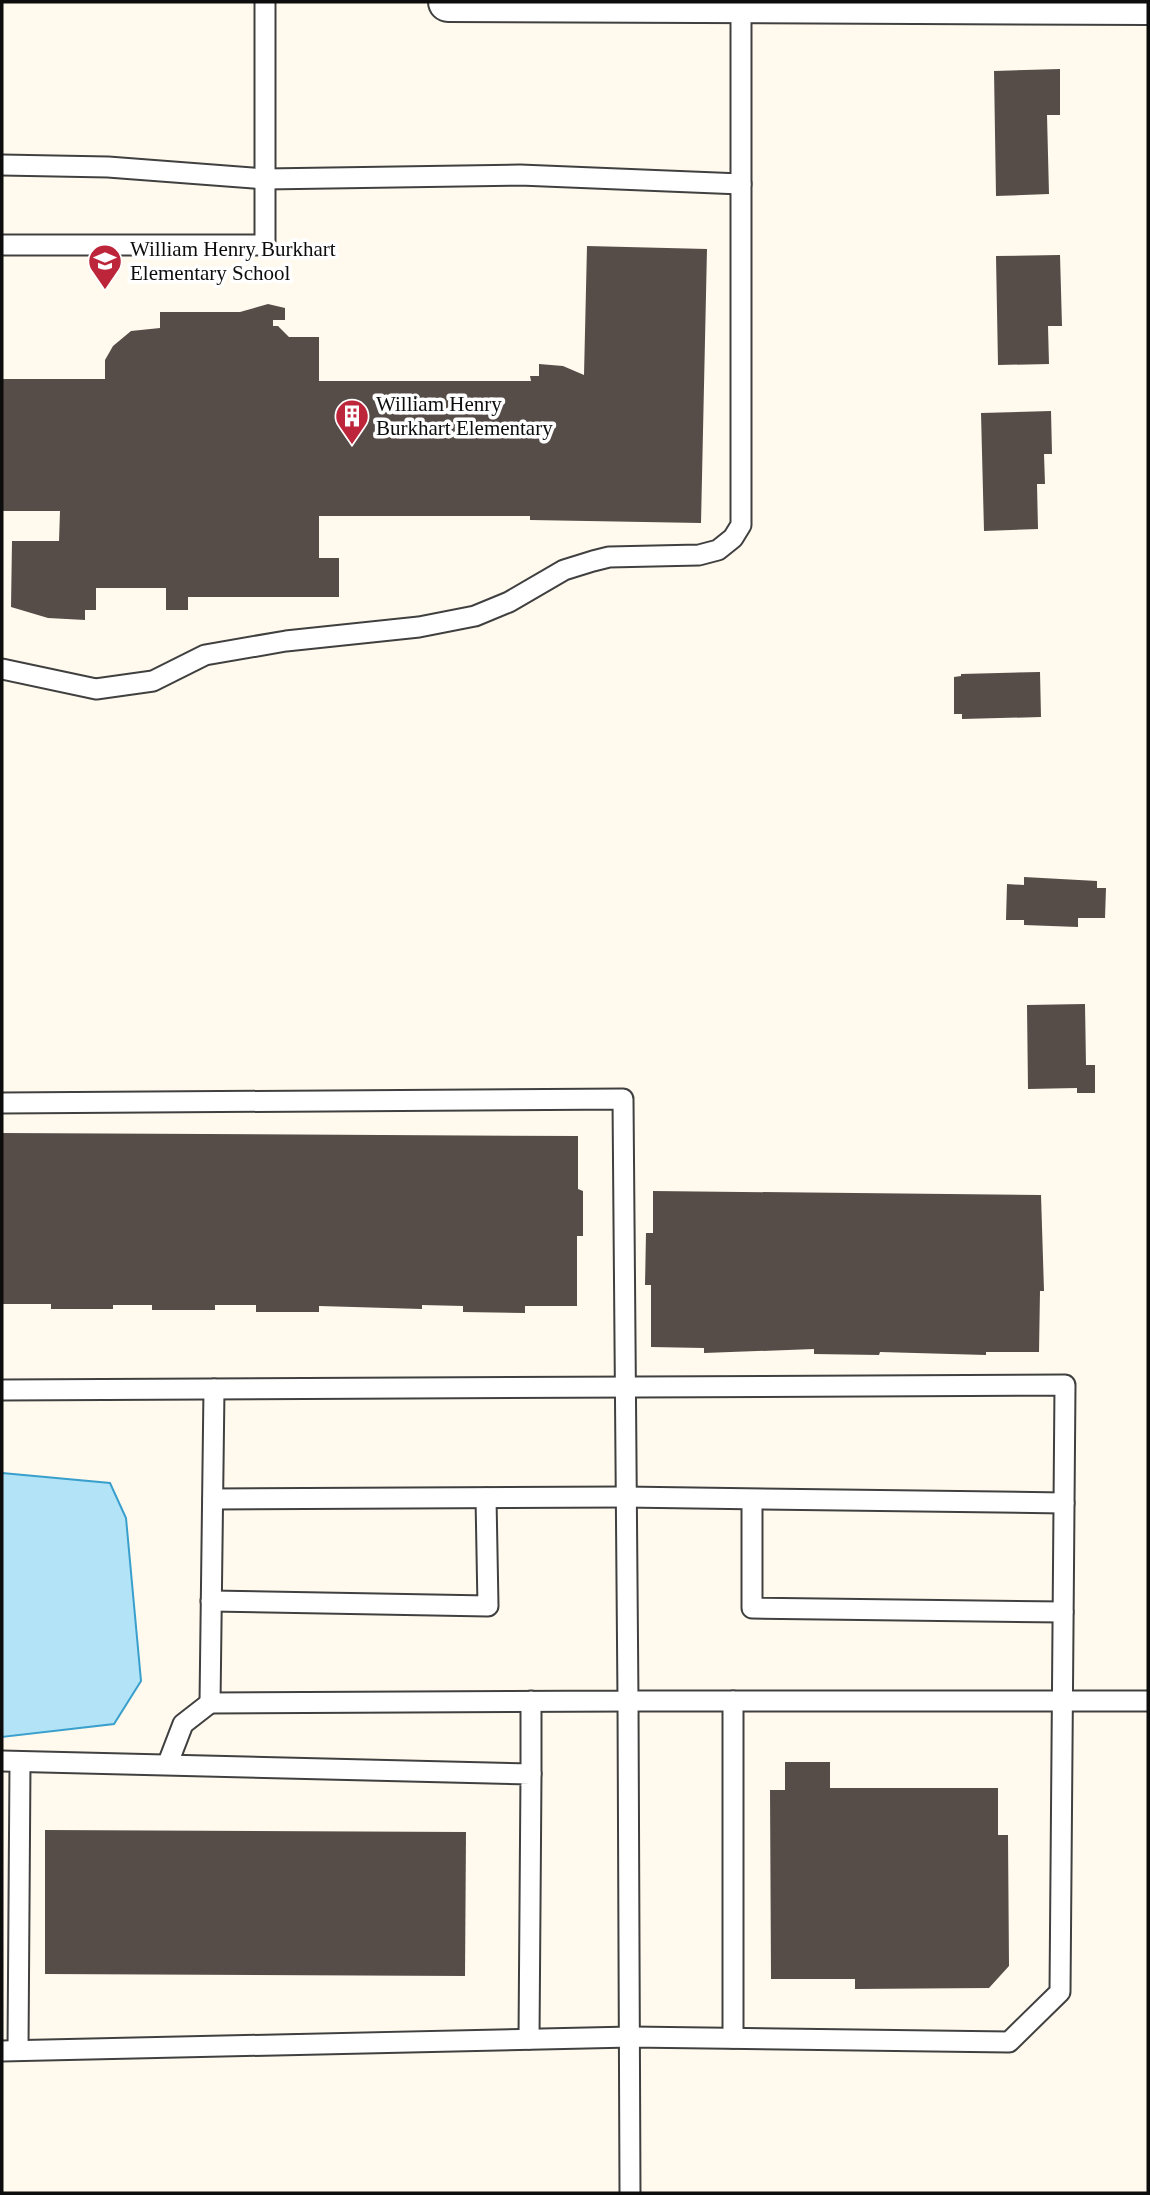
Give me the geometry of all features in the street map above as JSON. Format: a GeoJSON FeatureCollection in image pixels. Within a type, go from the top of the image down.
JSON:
{"type":"FeatureCollection","features":[{"type":"Feature","properties":{"kind":"street"},"geometry":{"type":"LineString","coordinates":[[448,2],[1148,5]]}},
{"type":"Feature","properties":{"kind":"lane"},"geometry":{"type":"LineString","coordinates":[[2,245],[265,245],[265,2]]}},
{"type":"Feature","properties":{"kind":"lane"},"geometry":{"type":"LineString","coordinates":[[2,669],[96,689],[153,681],[205,655],[286,641],[419,626],[475,616],[509,602],[564,570],[609,556],[699,555],[718,550],[733,538],[741,524],[741,3]]}},
{"type":"Feature","properties":{"kind":"lane"},"geometry":{"type":"LineString","coordinates":[[2,165],[108,167],[265,179],[520,175],[741,184]]}},
{"type":"Feature","properties":{"kind":"lane"},"geometry":{"type":"LineString","coordinates":[[2,1103],[623,1099],[630,2193]]}},
{"type":"Feature","properties":{"kind":"lane"},"geometry":{"type":"LineString","coordinates":[[2,1390],[1065,1385],[1060,1993],[1009,2042],[631,2037],[10,2050],[11,1762],[168,1763],[531,1774]]}},
{"type":"Feature","properties":{"kind":"lane"},"geometry":{"type":"LineString","coordinates":[[209,1703],[214,1389]]}},
{"type":"Feature","properties":{"kind":"lane"},"geometry":{"type":"LineString","coordinates":[[213,1499],[624,1497],[752,1501],[1064,1503]]}},
{"type":"Feature","properties":{"kind":"lane"},"geometry":{"type":"LineString","coordinates":[[211,1601],[488,1605],[486,1498]]}},
{"type":"Feature","properties":{"kind":"lane"},"geometry":{"type":"LineString","coordinates":[[752,1501],[752,1608],[1063,1612]]}},
{"type":"Feature","properties":{"kind":"lane"},"geometry":{"type":"LineString","coordinates":[[529,2039],[531,1701]]}},
{"type":"Feature","properties":{"kind":"lane"},"geometry":{"type":"LineString","coordinates":[[733,1701],[733,2038]]}},
{"type":"Feature","properties":{"kind":"lane"},"geometry":{"type":"LineString","coordinates":[[168,1763],[183,1724],[209,1703],[1148,1701]]}},
{"type":"Feature","properties":{"kind":"water"},"geometry":{"type":"Polygon","coordinates":[[[2,1473],[110,1483],[126,1518],[141,1681],[114,1724],[2,1737],[2,1473]]]}},
{"type":"Feature","properties":{"kind":"building"},"geometry":{"type":"Polygon","coordinates":[[[1060,69],[1060,115],[1047,115],[1049,194],[996,196],[994,71],[1060,69]]]}},
{"type":"Feature","properties":{"kind":"building","name":"William Henry Burkhart Elementary"},"geometry":{"type":"Polygon","coordinates":[[[587,246],[707,249],[701,523],[530,520],[530,516],[319,516],[319,558],[339,558],[339,597],[188,597],[188,610],[166,610],[166,588],[96,588],[96,610],[85,610],[85,620],[48,618],[11,607],[12,541],[59,541],[60,511],[2,511],[2,379],[105,379],[105,360],[113,346],[131,331],[160,328],[160,312],[240,312],[268,304],[285,308],[285,320],[273,320],[273,326],[278,326],[289,337],[319,337],[319,381],[531,381],[530,376],[539,376],[539,364],[563,366],[584,375],[587,246]]]}},
{"type":"Feature","properties":{"kind":"building"},"geometry":{"type":"Polygon","coordinates":[[[1060,255],[1062,326],[1048,326],[1049,364],[998,365],[996,256],[1060,255]]]}},
{"type":"Feature","properties":{"kind":"building"},"geometry":{"type":"Polygon","coordinates":[[[1051,411],[1052,454],[1044,454],[1045,484],[1037,484],[1038,529],[984,531],[981,413],[1051,411]]]}},
{"type":"Feature","properties":{"kind":"building"},"geometry":{"type":"Polygon","coordinates":[[[1040,672],[1041,717],[962,719],[962,714],[954,714],[954,677],[961,674],[1040,672]]]}},
{"type":"Feature","properties":{"kind":"building"},"geometry":{"type":"Polygon","coordinates":[[[1024,877],[1097,881],[1097,888],[1106,888],[1105,918],[1078,918],[1078,927],[1024,925],[1024,920],[1006,920],[1007,884],[1024,885],[1024,877]]]}},
{"type":"Feature","properties":{"kind":"building"},"geometry":{"type":"Polygon","coordinates":[[[1085,1004],[1086,1065],[1095,1065],[1095,1093],[1077,1093],[1077,1088],[1028,1089],[1027,1005],[1085,1004]]]}},
{"type":"Feature","properties":{"kind":"building"},"geometry":{"type":"Polygon","coordinates":[[[2,1133],[578,1136],[578,1189],[583,1191],[583,1236],[577,1236],[577,1306],[525,1306],[525,1313],[463,1312],[463,1306],[422,1305],[422,1309],[319,1306],[319,1312],[256,1312],[256,1305],[215,1305],[215,1310],[152,1310],[152,1305],[113,1305],[113,1309],[51,1309],[51,1304],[2,1304],[2,1133]]]}},
{"type":"Feature","properties":{"kind":"building"},"geometry":{"type":"Polygon","coordinates":[[[653,1191],[1041,1195],[1044,1291],[1040,1291],[1039,1352],[986,1352],[986,1355],[880,1352],[879,1355],[814,1354],[814,1349],[704,1353],[704,1348],[651,1347],[651,1285],[645,1285],[646,1233],[653,1233],[653,1191]]]}},
{"type":"Feature","properties":{"kind":"building"},"geometry":{"type":"Polygon","coordinates":[[[785,1762],[830,1762],[830,1788],[998,1788],[998,1835],[1008,1835],[1009,1966],[989,1988],[855,1989],[855,1979],[771,1979],[770,1790],[785,1790],[785,1762]]]}},
{"type":"Feature","properties":{"kind":"building"},"geometry":{"type":"Polygon","coordinates":[[[45,1830],[466,1832],[465,1976],[45,1974],[45,1830]]]}},
{"type":"Feature","properties":{"kind":"place","name":"William Henry Burkhart Elementary School"},"geometry":{"type":"Point","coordinates":[105,291]}},
{"type":"Feature","properties":{"kind":"place","name":"William Henry Burkhart Elementary"},"geometry":{"type":"Point","coordinates":[352,446]}}]}
